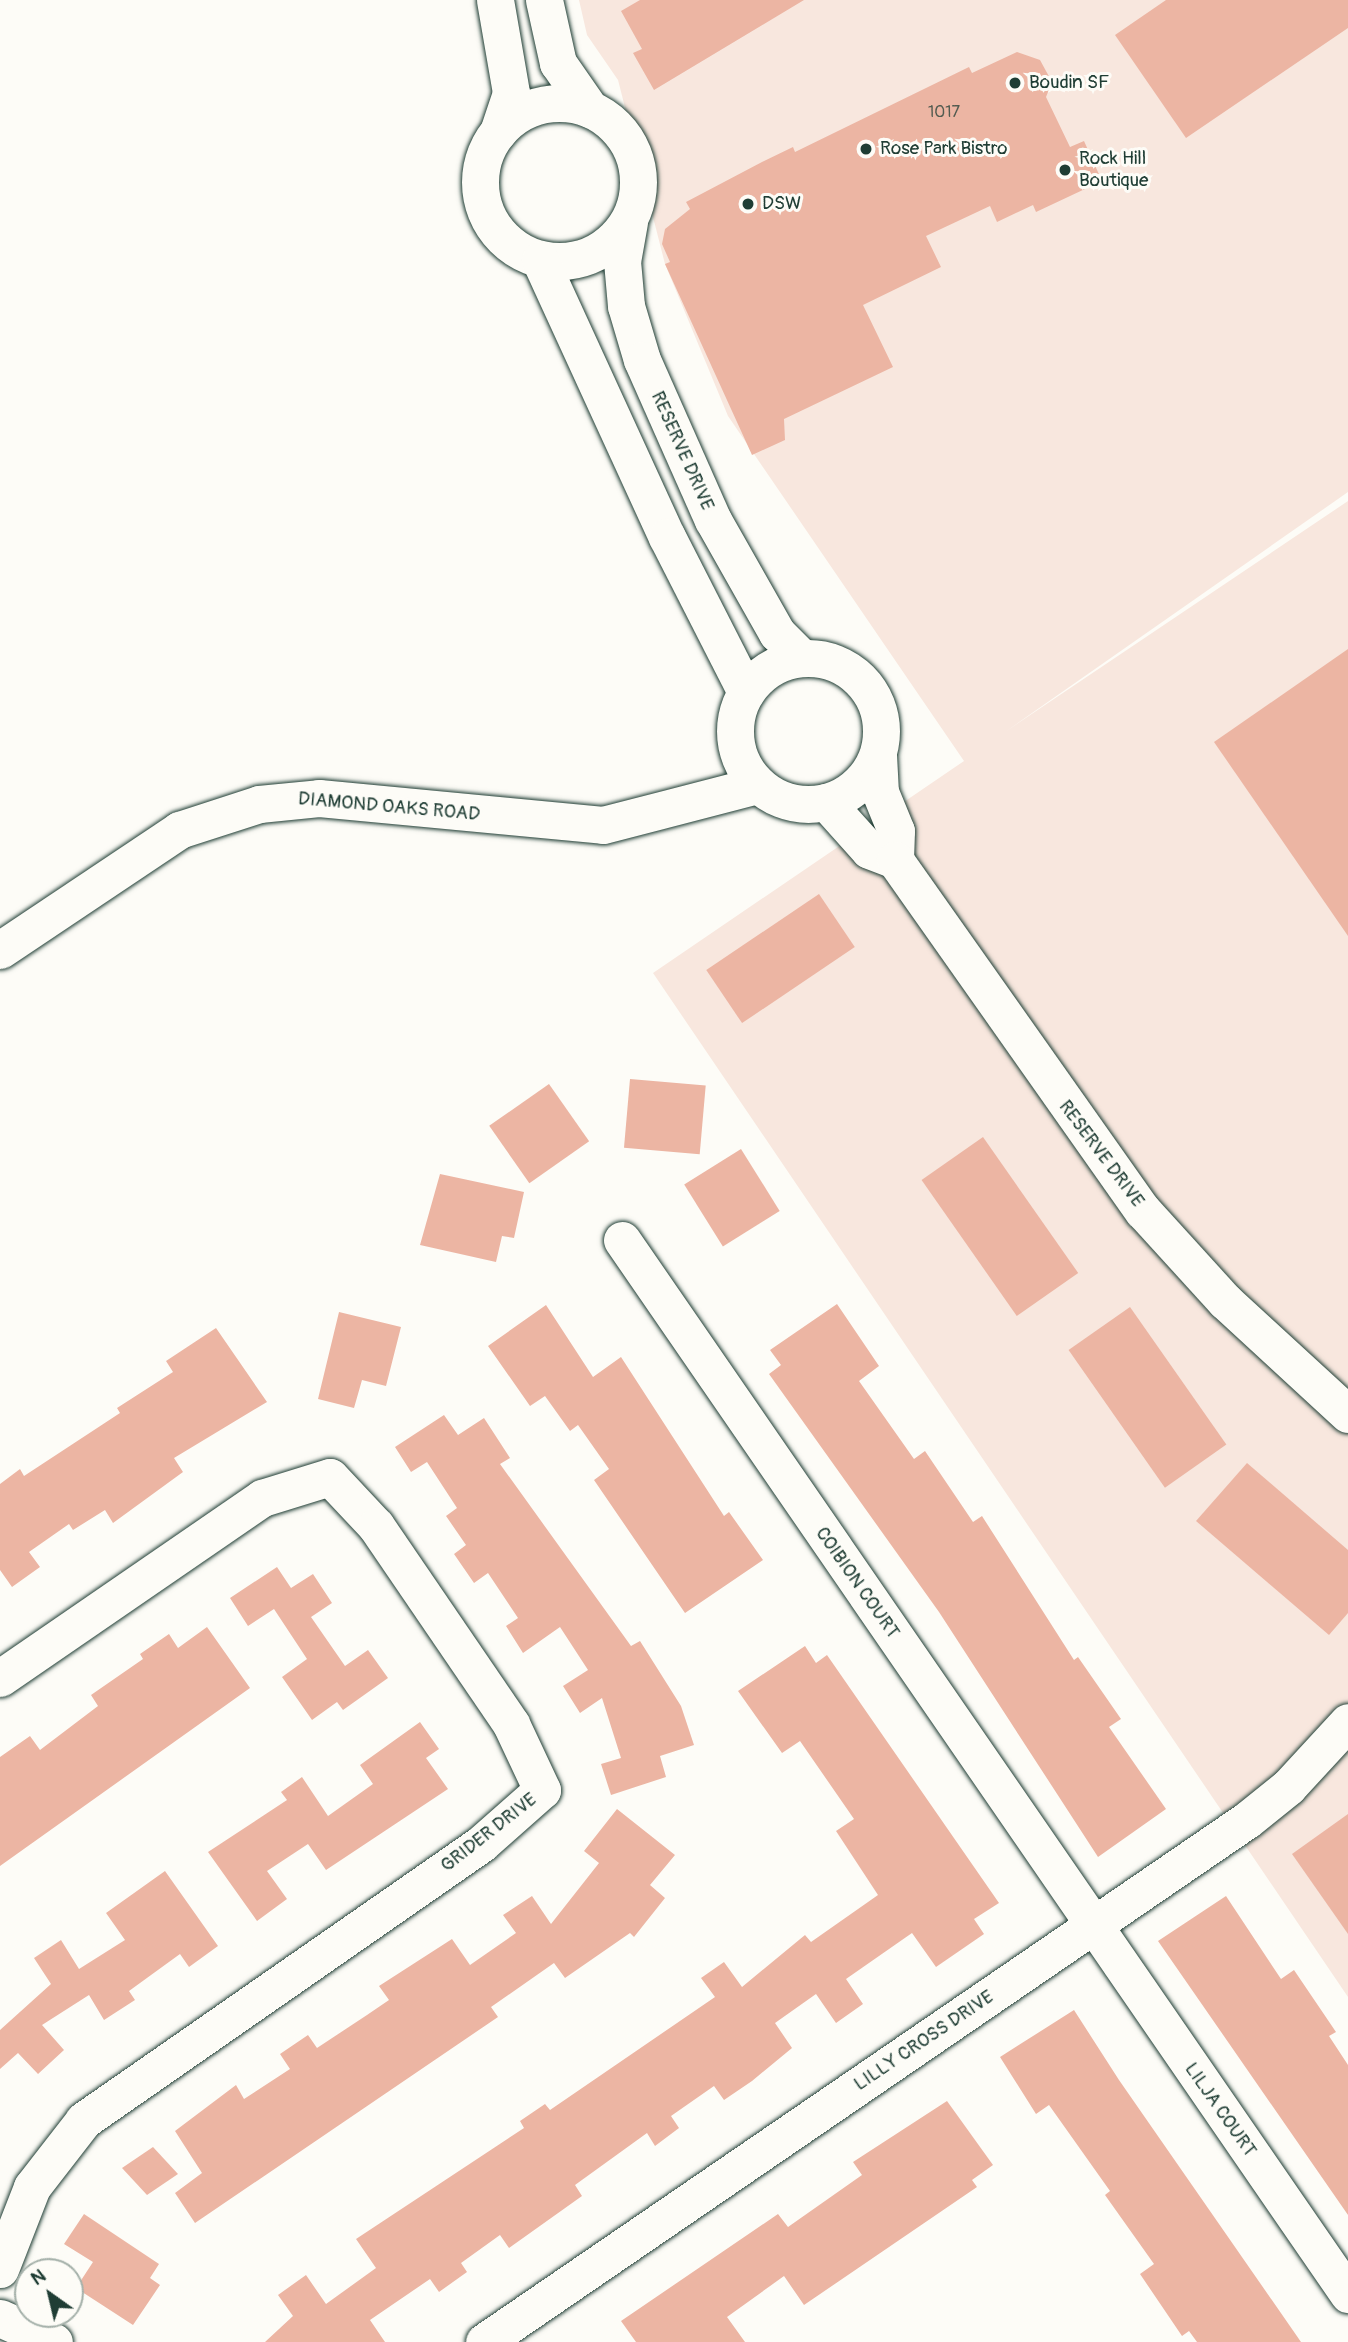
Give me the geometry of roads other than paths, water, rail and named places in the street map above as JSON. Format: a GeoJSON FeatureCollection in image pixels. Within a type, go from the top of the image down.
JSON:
{"type":"FeatureCollection","features":[{"type":"Feature","properties":{"kind":"street"},"geometry":{"type":"LineString","coordinates":[[495,0],[511,93],[479,180],[483,206],[515,249],[540,260],[591,256],[629,222],[639,179],[635,158],[625,137],[590,109],[558,63],[544,0]]}},
{"type":"Feature","properties":{"kind":"street"},"geometry":{"type":"LineString","coordinates":[[498,132],[540,105],[590,109]]}},
{"type":"Feature","properties":{"kind":"street","name":"RESERVE DRIVE"},"geometry":{"type":"LineString","coordinates":[[629,222],[622,261],[626,306],[642,360],[718,531],[777,633],[802,658]]}},
{"type":"Feature","properties":{"kind":"street"},"geometry":{"type":"LineString","coordinates":[[540,260],[667,537],[746,692]]}},
{"type":"Feature","properties":{"kind":"street"},"geometry":{"type":"LineString","coordinates":[[878,755],[849,793],[826,802],[790,802],[758,785],[737,748],[736,719],[746,692],[771,669],[802,658],[827,660],[867,685],[880,719],[880,792],[896,831],[895,860]]}},
{"type":"Feature","properties":{"kind":"street"},"geometry":{"type":"LineString","coordinates":[[690,800],[737,748]]}},
{"type":"Feature","properties":{"kind":"street","name":"DIAMOND OAKS ROAD"},"geometry":{"type":"LineString","coordinates":[[0,950],[179,830],[259,804],[318,798],[603,825],[690,800],[758,785]]}},
{"type":"Feature","properties":{"kind":"street","name":"RESERVE DRIVE"},"geometry":{"type":"LineString","coordinates":[[826,802],[869,850],[895,860],[1143,1211],[1225,1301],[1348,1414]]}},
{"type":"Feature","properties":{"kind":"street","name":"COIBION COURT"},"geometry":{"type":"LineString","coordinates":[[622,1240],[1093,1925]]}},
{"type":"Feature","properties":{"kind":"street","name":"GRIDER DRIVE"},"geometry":{"type":"LineString","coordinates":[[0,1678],[262,1498],[330,1477],[376,1527],[512,1724],[542,1790],[481,1844],[84,2120],[32,2187],[0,2269]]}},
{"type":"Feature","properties":{"kind":"street","name":"LILLY CROSS DRIVE"},"geometry":{"type":"LineString","coordinates":[[484,2342],[1257,1812],[1348,1722]]}},
{"type":"Feature","properties":{"kind":"street","name":"LILJA COURT"},"geometry":{"type":"LineString","coordinates":[[1093,1925],[1348,2294]]}},
{"type":"Feature","properties":{"kind":"street"},"geometry":{"type":"LineString","coordinates":[[0,2318],[54,2342]]}},
{"type":"Feature","properties":{"kind":"place","name":"Boudin SF"},"geometry":{"type":"Point","coordinates":[1015,83]}},
{"type":"Feature","properties":{"kind":"place","name":"Rose Park Bistro"},"geometry":{"type":"Point","coordinates":[866,149]}},
{"type":"Feature","properties":{"kind":"place","name":"Rock Hill Boutique"},"geometry":{"type":"Point","coordinates":[1065,170]}},
{"type":"Feature","properties":{"kind":"place","name":"DSW"},"geometry":{"type":"Point","coordinates":[748,204]}}]}
